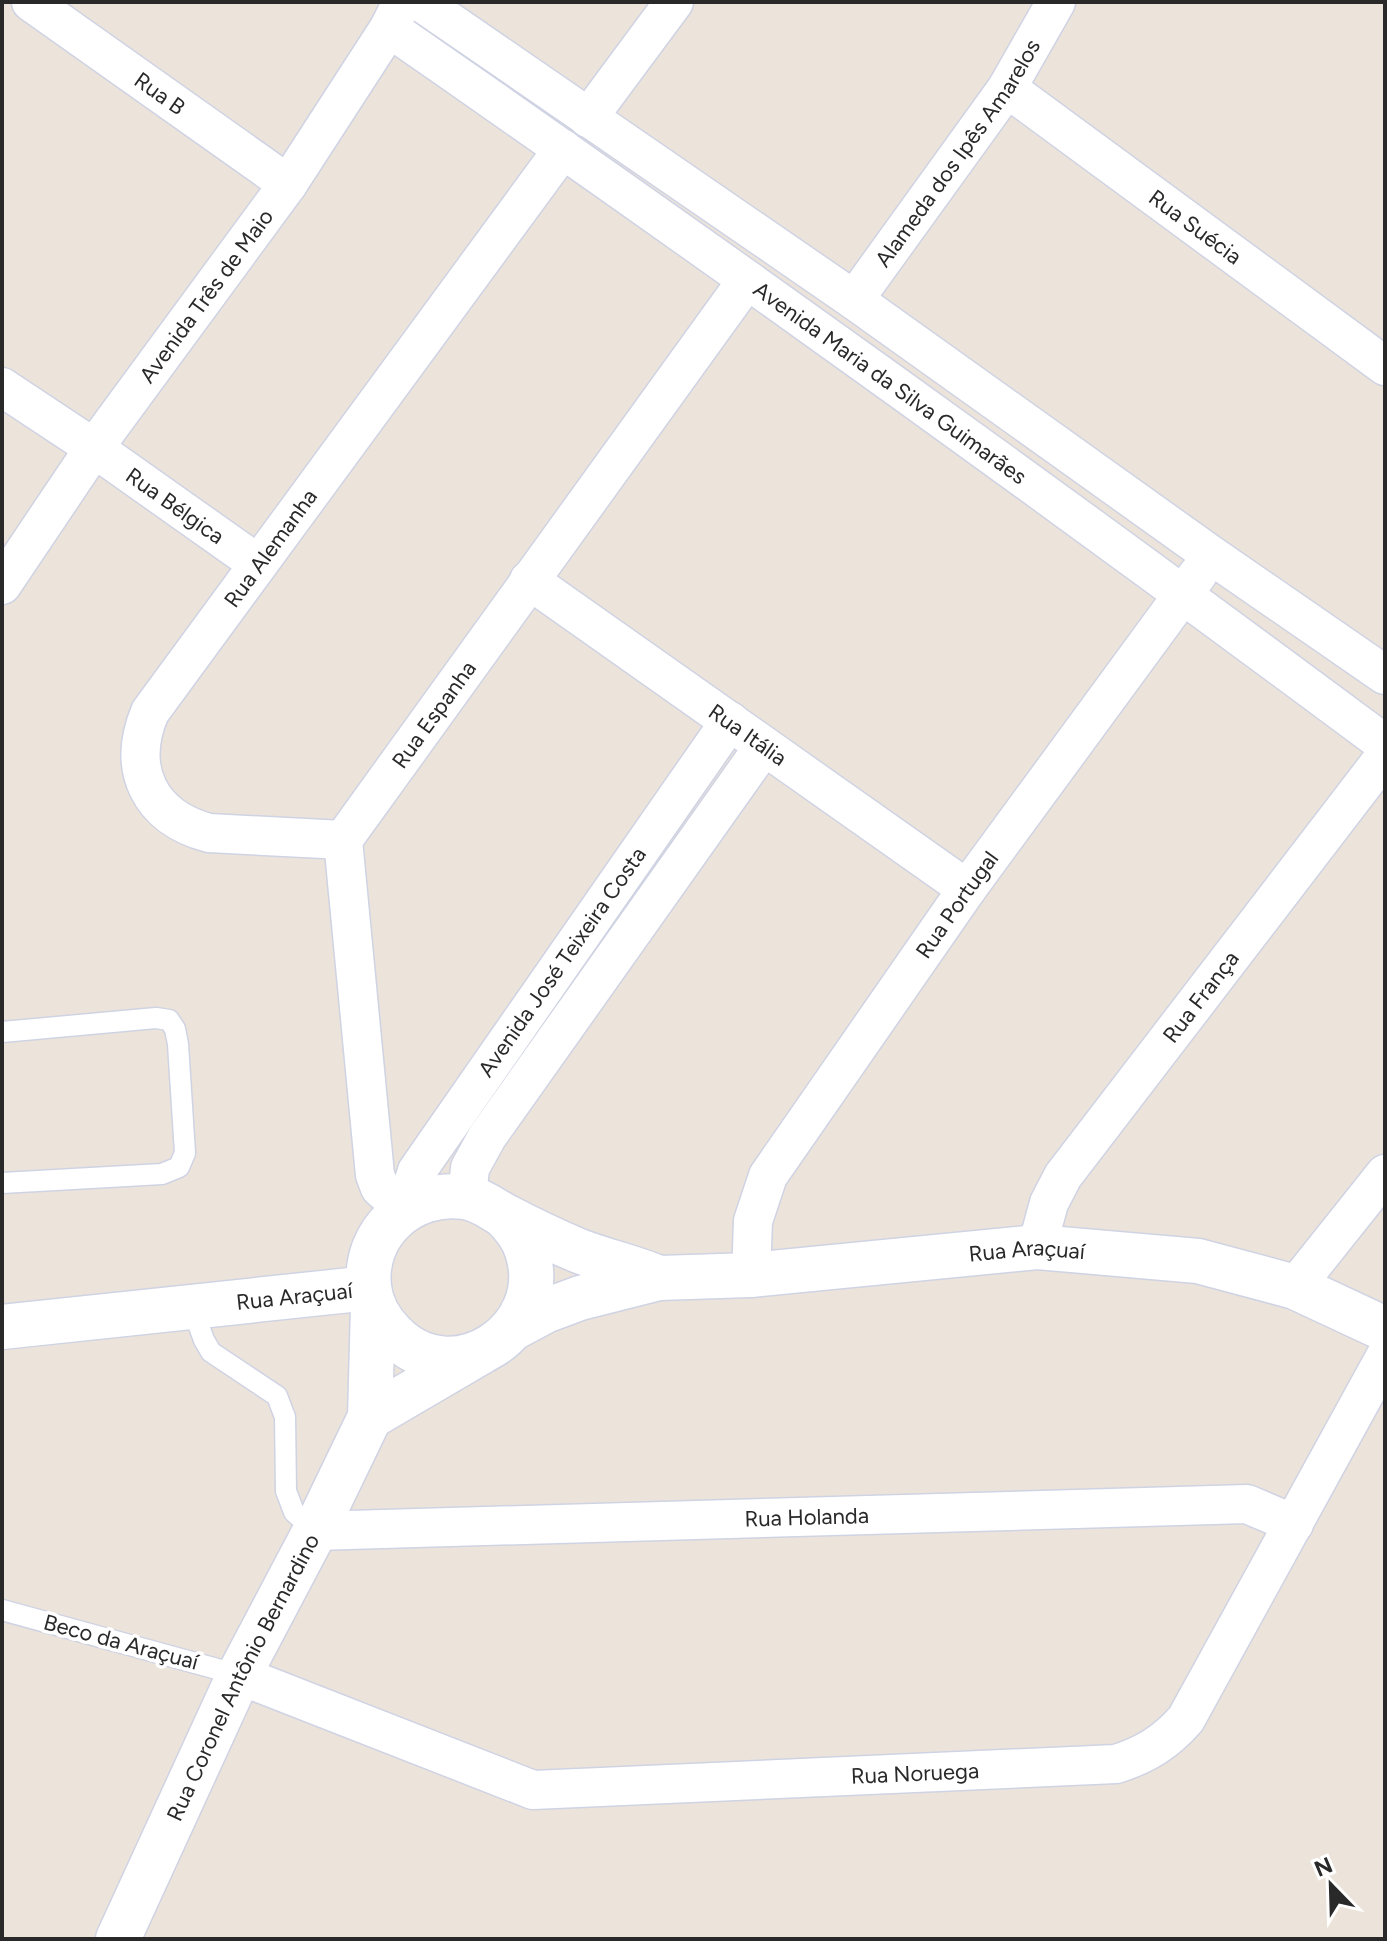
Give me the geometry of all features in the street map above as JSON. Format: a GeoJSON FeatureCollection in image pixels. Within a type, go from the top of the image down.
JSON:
{"type":"FeatureCollection","features":[{"type":"Feature","properties":{"kind":"main road","name":"Rua Araçuaí"},"geometry":{"type":"LineString","coordinates":[[2,1327],[192,1307],[371,1296],[369,1265],[376,1243],[388,1224],[405,1209],[425,1200],[446,1196],[486,1206],[578,1250],[659,1278]]}},
{"type":"Feature","properties":{"kind":"main road"},"geometry":{"type":"LineString","coordinates":[[370,1417],[498,1340],[525,1309],[531,1290],[532,1269],[527,1249],[518,1231],[486,1206]]}},
{"type":"Feature","properties":{"kind":"main road","name":"Rua Araçuaí"},"geometry":{"type":"LineString","coordinates":[[498,1340],[545,1311],[580,1298],[659,1278],[751,1275],[1037,1247],[1198,1261],[1295,1287],[1385,1329]]}},
{"type":"Feature","properties":{"kind":"main road"},"geometry":{"type":"LineString","coordinates":[[371,1296],[383,1324],[417,1352],[438,1358],[460,1358],[498,1340]]}},
{"type":"Feature","properties":{"kind":"main road","name":"Rua Coronel Antônio Bernardino"},"geometry":{"type":"LineString","coordinates":[[118,1939],[239,1675],[315,1531],[370,1417],[371,1296]]}},
{"type":"Feature","properties":{"kind":"street","name":"Rua B"},"geometry":{"type":"LineString","coordinates":[[31,2],[288,184]]}},
{"type":"Feature","properties":{"kind":"street","name":"Avenida Maria da Silva Guimarães"},"geometry":{"type":"LineString","coordinates":[[421,2],[854,300],[1385,675]]}},
{"type":"Feature","properties":{"kind":"street"},"geometry":{"type":"LineString","coordinates":[[588,118],[674,2]]}},
{"type":"Feature","properties":{"kind":"street","name":"Alameda dos Ipês Amarelos"},"geometry":{"type":"LineString","coordinates":[[854,300],[1007,88],[1056,2]]}},
{"type":"Feature","properties":{"kind":"street","name":"Avenida Três de Maio"},"geometry":{"type":"LineString","coordinates":[[2,585],[94,448],[288,184],[396,15]]}},
{"type":"Feature","properties":{"kind":"street","name":"Avenida Maria da Silva Guimarães"},"geometry":{"type":"LineString","coordinates":[[396,15],[563,149],[1183,594],[1385,744]]}},
{"type":"Feature","properties":{"kind":"street","name":"Rua Suécia"},"geometry":{"type":"LineString","coordinates":[[1007,88],[1385,366]]}},
{"type":"Feature","properties":{"kind":"street","name":"Rua Alemanha"},"geometry":{"type":"LineString","coordinates":[[343,840],[209,833],[176,820],[162,808],[144,779],[140,762],[143,728],[150,712],[563,149]]}},
{"type":"Feature","properties":{"kind":"street","name":"Rua Espanha"},"geometry":{"type":"LineString","coordinates":[[343,840],[747,280]]}},
{"type":"Feature","properties":{"kind":"street","name":"Rua Bélgica"},"geometry":{"type":"LineString","coordinates":[[2,387],[258,564]]}},
{"type":"Feature","properties":{"kind":"street","name":"Rua Portugal"},"geometry":{"type":"LineString","coordinates":[[751,1275],[753,1221],[768,1176],[967,889],[1211,555]]}},
{"type":"Feature","properties":{"kind":"street","name":"Rua Itália"},"geometry":{"type":"LineString","coordinates":[[529,580],[967,889]]}},
{"type":"Feature","properties":{"kind":"street","name":"Avenida José Teixeira Costa"},"geometry":{"type":"LineString","coordinates":[[405,1209],[417,1171],[730,721]]}},
{"type":"Feature","properties":{"kind":"street","name":"Avenida José Teixeira Costa"},"geometry":{"type":"LineString","coordinates":[[486,1206],[470,1168],[487,1137],[764,746]]}},
{"type":"Feature","properties":{"kind":"street","name":"Rua França"},"geometry":{"type":"LineString","coordinates":[[1037,1247],[1049,1203],[1063,1176],[1385,756]]}},
{"type":"Feature","properties":{"kind":"street"},"geometry":{"type":"LineString","coordinates":[[343,840],[375,1175],[380,1188],[405,1209]]}},
{"type":"Feature","properties":{"kind":"street"},"geometry":{"type":"LineString","coordinates":[[1295,1287],[1385,1174]]}},
{"type":"Feature","properties":{"kind":"street","name":"Rua Noruega"},"geometry":{"type":"LineString","coordinates":[[239,1675],[533,1790],[1116,1764],[1156,1747],[1186,1719],[1385,1357]]}},
{"type":"Feature","properties":{"kind":"street","name":"Rua Holanda"},"geometry":{"type":"LineString","coordinates":[[315,1531],[1247,1504],[1294,1524]]}},
{"type":"Feature","properties":{"kind":"lane"},"geometry":{"type":"LineString","coordinates":[[2,1032],[156,1018],[169,1020],[175,1029],[178,1044],[185,1153],[179,1167],[162,1174],[2,1183]]}},
{"type":"Feature","properties":{"kind":"lane"},"geometry":{"type":"LineString","coordinates":[[192,1307],[211,1352],[277,1396],[285,1417],[286,1491],[294,1512],[315,1531]]}},
{"type":"Feature","properties":{"kind":"lane","name":"Beco da Araçuaí"},"geometry":{"type":"LineString","coordinates":[[2,1610],[239,1675]]}}]}
